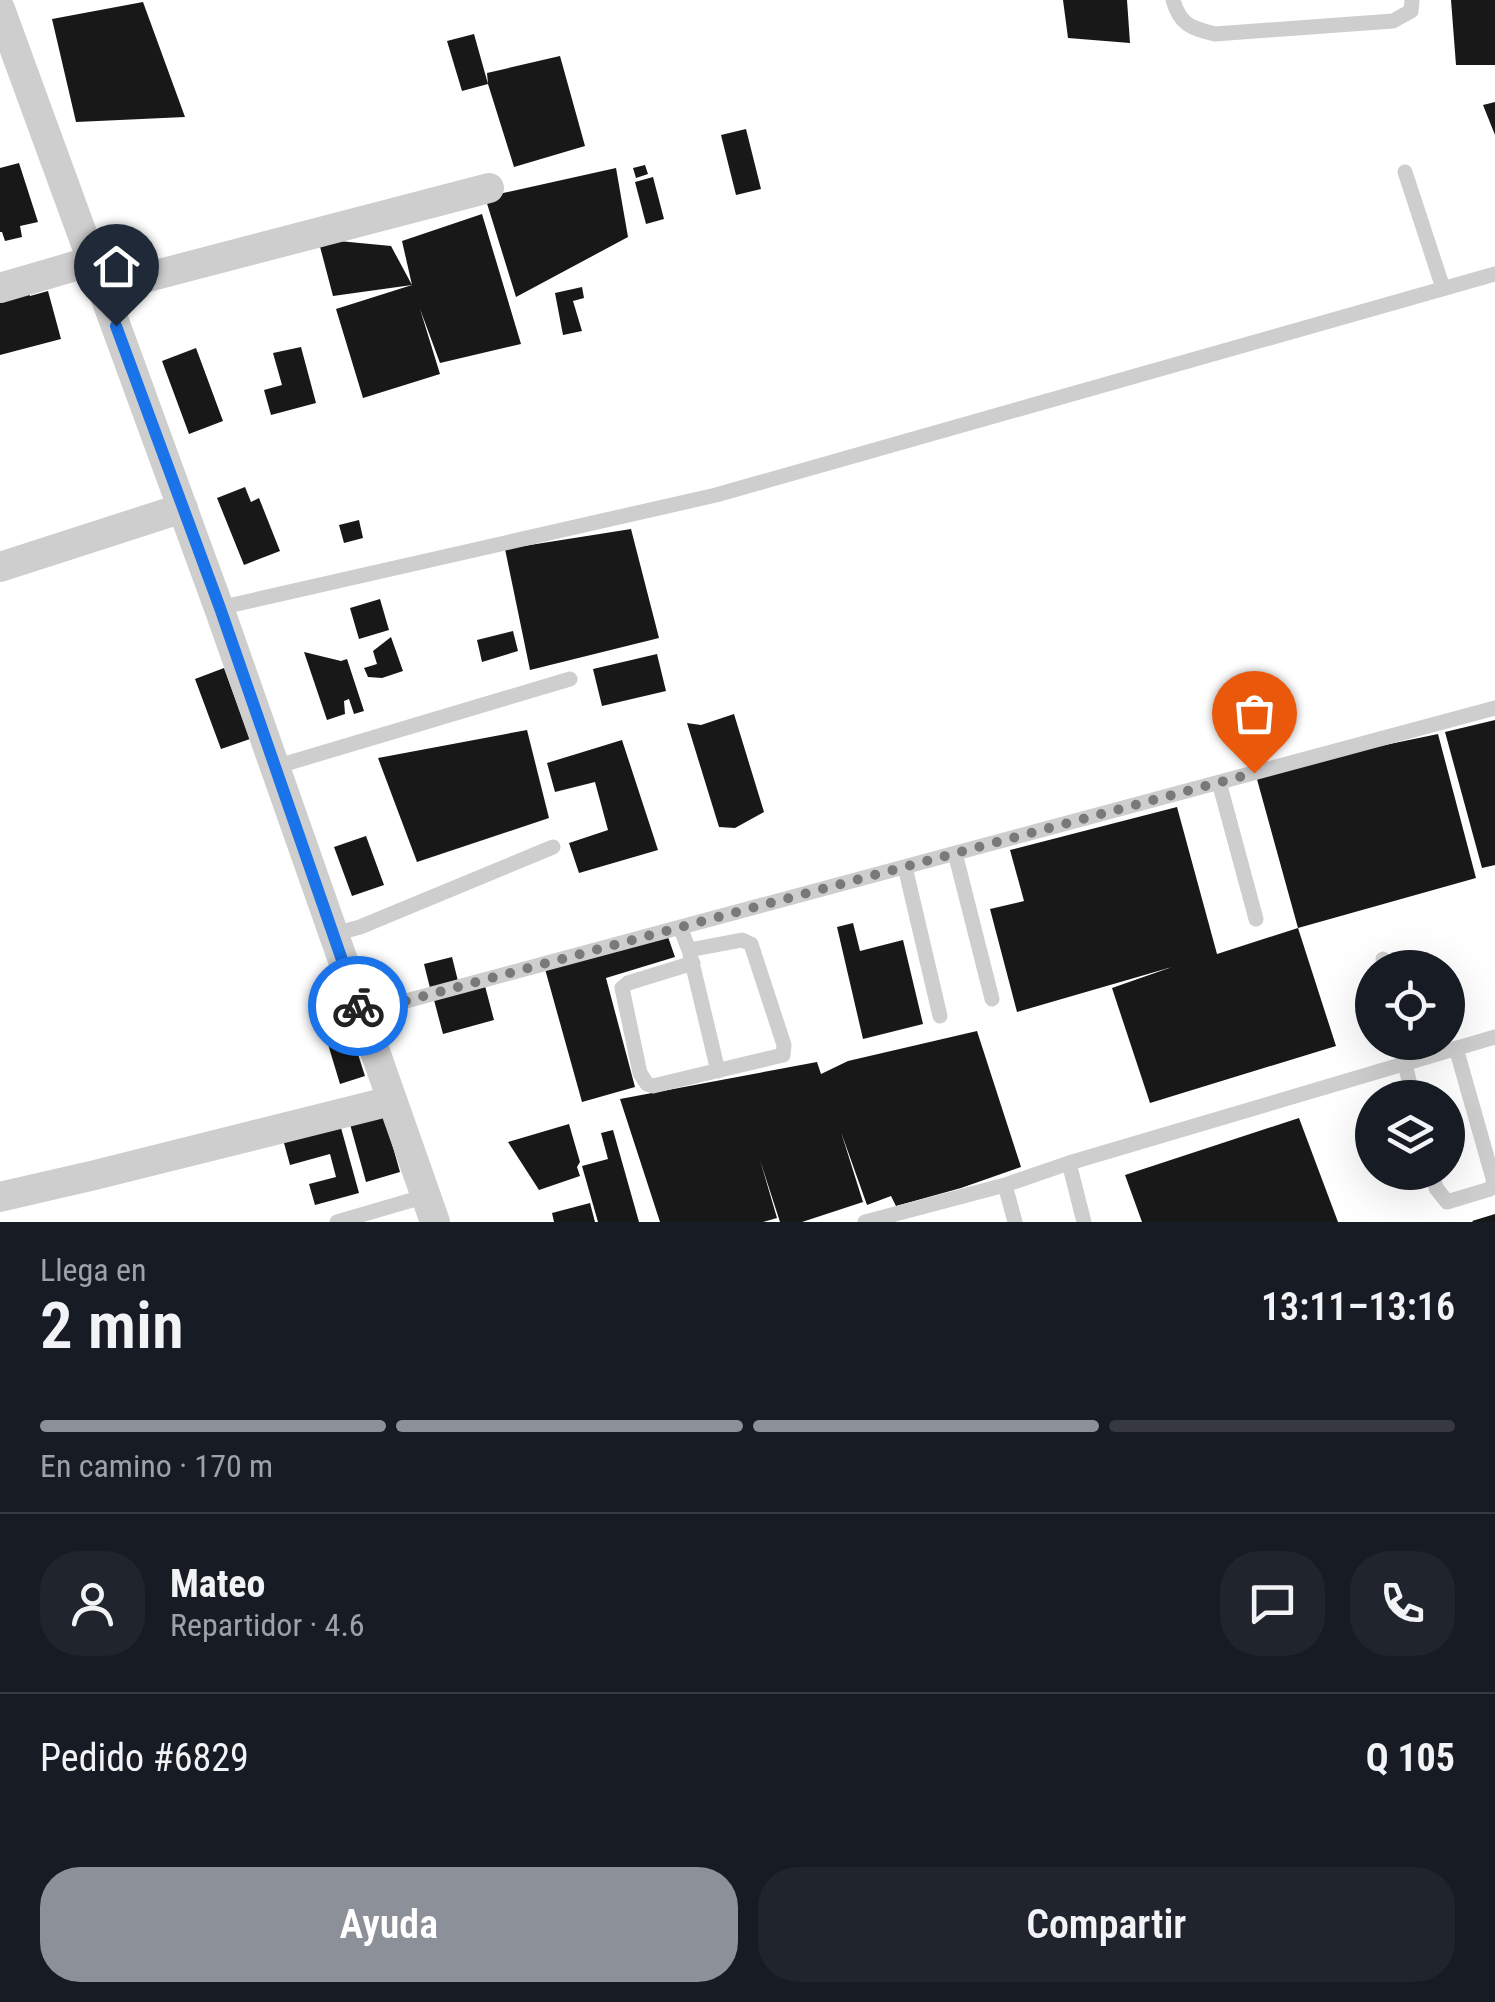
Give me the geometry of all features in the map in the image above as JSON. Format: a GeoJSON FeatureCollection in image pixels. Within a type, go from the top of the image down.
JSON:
{"type":"FeatureCollection","features":[{"type":"Feature","properties":{"kind":"street"},"geometry":{"type":"LineString","coordinates":[[1,17],[220,608],[430,1209]]}},
{"type":"Feature","properties":{"kind":"street"},"geometry":{"type":"LineString","coordinates":[[0,288],[97,275],[488,188]]}},
{"type":"Feature","properties":{"kind":"street"},"geometry":{"type":"LineString","coordinates":[[0,566],[183,508]]}},
{"type":"Feature","properties":{"kind":"street"},"geometry":{"type":"LineString","coordinates":[[0,1196],[95,1176],[391,1100]]}},
{"type":"Feature","properties":{"kind":"lane"},"geometry":{"type":"LineString","coordinates":[[1173,0],[1178,16],[1193,28],[1215,34],[1393,21],[1411,11],[1412,0]]}},
{"type":"Feature","properties":{"kind":"lane"},"geometry":{"type":"LineString","coordinates":[[1405,172],[1443,288]]}},
{"type":"Feature","properties":{"kind":"lane"},"geometry":{"type":"LineString","coordinates":[[220,608],[716,495],[1495,274]]}},
{"type":"Feature","properties":{"kind":"lane"},"geometry":{"type":"LineString","coordinates":[[275,768],[570,679]]}},
{"type":"Feature","properties":{"kind":"lane"},"geometry":{"type":"LineString","coordinates":[[361,1013],[1495,708]]}},
{"type":"Feature","properties":{"kind":"lane"},"geometry":{"type":"LineString","coordinates":[[1219,782],[1256,919]]}},
{"type":"Feature","properties":{"kind":"lane"},"geometry":{"type":"LineString","coordinates":[[334,934],[554,847]]}},
{"type":"Feature","properties":{"kind":"lane"},"geometry":{"type":"LineString","coordinates":[[955,853],[992,999]]}},
{"type":"Feature","properties":{"kind":"lane"},"geometry":{"type":"LineString","coordinates":[[905,867],[940,1016]]}},
{"type":"Feature","properties":{"kind":"lane"},"geometry":{"type":"LineString","coordinates":[[680,927],[718,1071]]}},
{"type":"Feature","properties":{"kind":"lane"},"geometry":{"type":"LineString","coordinates":[[742,940],[750,944],[784,1045],[783,1055],[653,1086],[640,1073],[622,988],[691,957],[742,940]]}},
{"type":"Feature","properties":{"kind":"lane"},"geometry":{"type":"LineString","coordinates":[[1465,1045],[1495,1037]]}},
{"type":"Feature","properties":{"kind":"lane"},"geometry":{"type":"LineString","coordinates":[[1403,1060],[1408,1080]]}},
{"type":"Feature","properties":{"kind":"lane"},"geometry":{"type":"LineString","coordinates":[[865,1222],[1005,1185],[1414,1060]]}},
{"type":"Feature","properties":{"kind":"lane"},"geometry":{"type":"LineString","coordinates":[[1438,1190],[1447,1202],[1490,1189],[1494,1182],[1459,1060]]}},
{"type":"Feature","properties":{"kind":"lane"},"geometry":{"type":"LineString","coordinates":[[1069,1164],[1084,1222]]}},
{"type":"Feature","properties":{"kind":"lane"},"geometry":{"type":"LineString","coordinates":[[1005,1185],[1015,1222]]}},
{"type":"Feature","properties":{"kind":"lane"},"geometry":{"type":"LineString","coordinates":[[337,1222],[430,1209]]}},
{"type":"Feature","properties":{"kind":"building"},"geometry":{"type":"Polygon","coordinates":[[[1063,0],[1127,0],[1130,43],[1068,38],[1063,0]]]}},
{"type":"Feature","properties":{"kind":"building"},"geometry":{"type":"Polygon","coordinates":[[[1451,0],[1495,0],[1495,65],[1456,65],[1451,0]]]}},
{"type":"Feature","properties":{"kind":"building"},"geometry":{"type":"Polygon","coordinates":[[[143,2],[185,117],[76,122],[52,19],[143,2]]]}},
{"type":"Feature","properties":{"kind":"building"},"geometry":{"type":"Polygon","coordinates":[[[474,34],[488,84],[462,91],[447,41],[474,34]]]}},
{"type":"Feature","properties":{"kind":"building"},"geometry":{"type":"Polygon","coordinates":[[[560,56],[585,146],[514,167],[487,73],[560,56]]]}},
{"type":"Feature","properties":{"kind":"building"},"geometry":{"type":"Polygon","coordinates":[[[1495,102],[1495,135],[1483,105],[1495,102]]]}},
{"type":"Feature","properties":{"kind":"building"},"geometry":{"type":"Polygon","coordinates":[[[746,129],[761,189],[736,195],[721,135],[746,129]]]}},
{"type":"Feature","properties":{"kind":"building"},"geometry":{"type":"Polygon","coordinates":[[[19,163],[38,222],[20,226],[22,237],[5,241],[0,232],[0,168],[19,163]]]}},
{"type":"Feature","properties":{"kind":"building"},"geometry":{"type":"Polygon","coordinates":[[[645,165],[648,174],[636,178],[633,168],[645,165]]]}},
{"type":"Feature","properties":{"kind":"building"},"geometry":{"type":"Polygon","coordinates":[[[616,168],[628,237],[516,297],[485,197],[616,168]]]}},
{"type":"Feature","properties":{"kind":"building"},"geometry":{"type":"Polygon","coordinates":[[[653,177],[664,219],[646,224],[635,182],[653,177]]]}},
{"type":"Feature","properties":{"kind":"building"},"geometry":{"type":"Polygon","coordinates":[[[482,214],[521,344],[440,363],[420,309],[440,374],[363,398],[336,309],[412,285],[402,241],[482,214]]]}},
{"type":"Feature","properties":{"kind":"building"},"geometry":{"type":"Polygon","coordinates":[[[318,239],[391,246],[412,285],[333,296],[318,239]]]}},
{"type":"Feature","properties":{"kind":"building"},"geometry":{"type":"Polygon","coordinates":[[[27,286],[30,296],[48,291],[61,339],[0,355],[0,293],[27,286]]]}},
{"type":"Feature","properties":{"kind":"building"},"geometry":{"type":"Polygon","coordinates":[[[582,287],[584,298],[573,301],[582,331],[563,335],[555,293],[582,287]]]}},
{"type":"Feature","properties":{"kind":"building"},"geometry":{"type":"Polygon","coordinates":[[[301,347],[316,403],[271,415],[264,390],[282,385],[273,353],[301,347]]]}},
{"type":"Feature","properties":{"kind":"building"},"geometry":{"type":"Polygon","coordinates":[[[196,348],[223,421],[189,434],[162,361],[196,348]]]}},
{"type":"Feature","properties":{"kind":"building"},"geometry":{"type":"Polygon","coordinates":[[[245,487],[251,502],[259,498],[280,551],[244,565],[217,498],[245,487]]]}},
{"type":"Feature","properties":{"kind":"building"},"geometry":{"type":"Polygon","coordinates":[[[359,520],[363,538],[344,543],[339,525],[359,520]]]}},
{"type":"Feature","properties":{"kind":"building"},"geometry":{"type":"Polygon","coordinates":[[[631,529],[659,638],[530,670],[505,549],[631,529]]]}},
{"type":"Feature","properties":{"kind":"building"},"geometry":{"type":"Polygon","coordinates":[[[380,599],[389,630],[359,639],[350,608],[380,599]]]}},
{"type":"Feature","properties":{"kind":"building"},"geometry":{"type":"Polygon","coordinates":[[[513,631],[518,651],[482,662],[477,640],[513,631]]]}},
{"type":"Feature","properties":{"kind":"building"},"geometry":{"type":"Polygon","coordinates":[[[391,637],[403,671],[382,678],[368,677],[364,668],[377,664],[373,651],[391,637]]]}},
{"type":"Feature","properties":{"kind":"building"},"geometry":{"type":"Polygon","coordinates":[[[304,652],[347,659],[364,711],[354,714],[349,699],[344,701],[345,714],[327,720],[304,652]]]}},
{"type":"Feature","properties":{"kind":"building"},"geometry":{"type":"Polygon","coordinates":[[[657,654],[666,691],[602,706],[593,669],[657,654]]]}},
{"type":"Feature","properties":{"kind":"building"},"geometry":{"type":"Polygon","coordinates":[[[224,668],[250,739],[221,749],[195,679],[224,668]]]}},
{"type":"Feature","properties":{"kind":"building"},"geometry":{"type":"Polygon","coordinates":[[[734,714],[764,812],[735,828],[719,827],[687,723],[701,725],[734,714]]]}},
{"type":"Feature","properties":{"kind":"building"},"geometry":{"type":"Polygon","coordinates":[[[1495,720],[1495,865],[1482,868],[1445,732],[1495,720]]]}},
{"type":"Feature","properties":{"kind":"building"},"geometry":{"type":"Polygon","coordinates":[[[527,730],[549,818],[417,862],[378,758],[527,730]]]}},
{"type":"Feature","properties":{"kind":"building"},"geometry":{"type":"Polygon","coordinates":[[[1438,734],[1476,878],[1298,928],[1255,772],[1438,734]]]}},
{"type":"Feature","properties":{"kind":"building"},"geometry":{"type":"Polygon","coordinates":[[[622,740],[658,850],[579,873],[569,843],[608,830],[595,782],[555,792],[547,763],[622,740]]]}},
{"type":"Feature","properties":{"kind":"building"},"geometry":{"type":"Polygon","coordinates":[[[1177,807],[1217,954],[1298,928],[1336,1046],[1150,1103],[1112,988],[1172,967],[1017,1012],[990,909],[1024,901],[1010,850],[1177,807]]]}},
{"type":"Feature","properties":{"kind":"building"},"geometry":{"type":"Polygon","coordinates":[[[366,836],[384,885],[352,896],[334,847],[366,836]]]}},
{"type":"Feature","properties":{"kind":"building"},"geometry":{"type":"Polygon","coordinates":[[[853,923],[860,951],[903,940],[923,1024],[863,1039],[837,927],[853,923]]]}},
{"type":"Feature","properties":{"kind":"building"},"geometry":{"type":"Polygon","coordinates":[[[667,934],[675,957],[606,978],[635,1087],[582,1102],[545,969],[667,934]]]}},
{"type":"Feature","properties":{"kind":"building"},"geometry":{"type":"Polygon","coordinates":[[[452,957],[458,981],[430,988],[424,964],[452,957]]]}},
{"type":"Feature","properties":{"kind":"building"},"geometry":{"type":"Polygon","coordinates":[[[485,986],[494,1020],[443,1034],[434,1000],[485,986]]]}},
{"type":"Feature","properties":{"kind":"building"},"geometry":{"type":"Polygon","coordinates":[[[339,995],[365,1076],[340,1084],[318,1011],[339,995]]]}},
{"type":"Feature","properties":{"kind":"building"},"geometry":{"type":"Polygon","coordinates":[[[977,1031],[1021,1167],[896,1206],[891,1196],[867,1205],[841,1132],[863,1202],[802,1222],[780,1222],[760,1160],[777,1218],[763,1222],[660,1222],[620,1099],[817,1062],[821,1074],[848,1061],[977,1031]]]}},
{"type":"Feature","properties":{"kind":"building"},"geometry":{"type":"Polygon","coordinates":[[[382,1108],[400,1172],[366,1182],[348,1117],[382,1108]]]}},
{"type":"Feature","properties":{"kind":"building"},"geometry":{"type":"Polygon","coordinates":[[[338,1117],[359,1193],[315,1205],[309,1184],[336,1177],[330,1154],[290,1165],[281,1132],[338,1117]]]}},
{"type":"Feature","properties":{"kind":"building"},"geometry":{"type":"Polygon","coordinates":[[[1299,1118],[1338,1222],[1142,1222],[1125,1175],[1299,1118]]]}},
{"type":"Feature","properties":{"kind":"building"},"geometry":{"type":"Polygon","coordinates":[[[569,1124],[580,1176],[539,1190],[508,1142],[569,1124]]]}},
{"type":"Feature","properties":{"kind":"building"},"geometry":{"type":"Polygon","coordinates":[[[613,1130],[639,1222],[598,1222],[582,1166],[608,1159],[601,1133],[613,1130]]]}},
{"type":"Feature","properties":{"kind":"building"},"geometry":{"type":"Polygon","coordinates":[[[590,1203],[595,1222],[554,1222],[552,1213],[590,1203]]]}},
{"type":"Feature","properties":{"kind":"building"},"geometry":{"type":"Polygon","coordinates":[[[1495,1214],[1495,1222],[1472,1221],[1495,1214]]]}},
{"type":"Feature","properties":{"kind":"way so far"},"geometry":{"type":"LineString","coordinates":[[358,1006],[361,1013],[1254,773]]}},
{"type":"Feature","properties":{"kind":"route"},"geometry":{"type":"LineString","coordinates":[[116,326],[220,608],[358,1006]]}}]}
